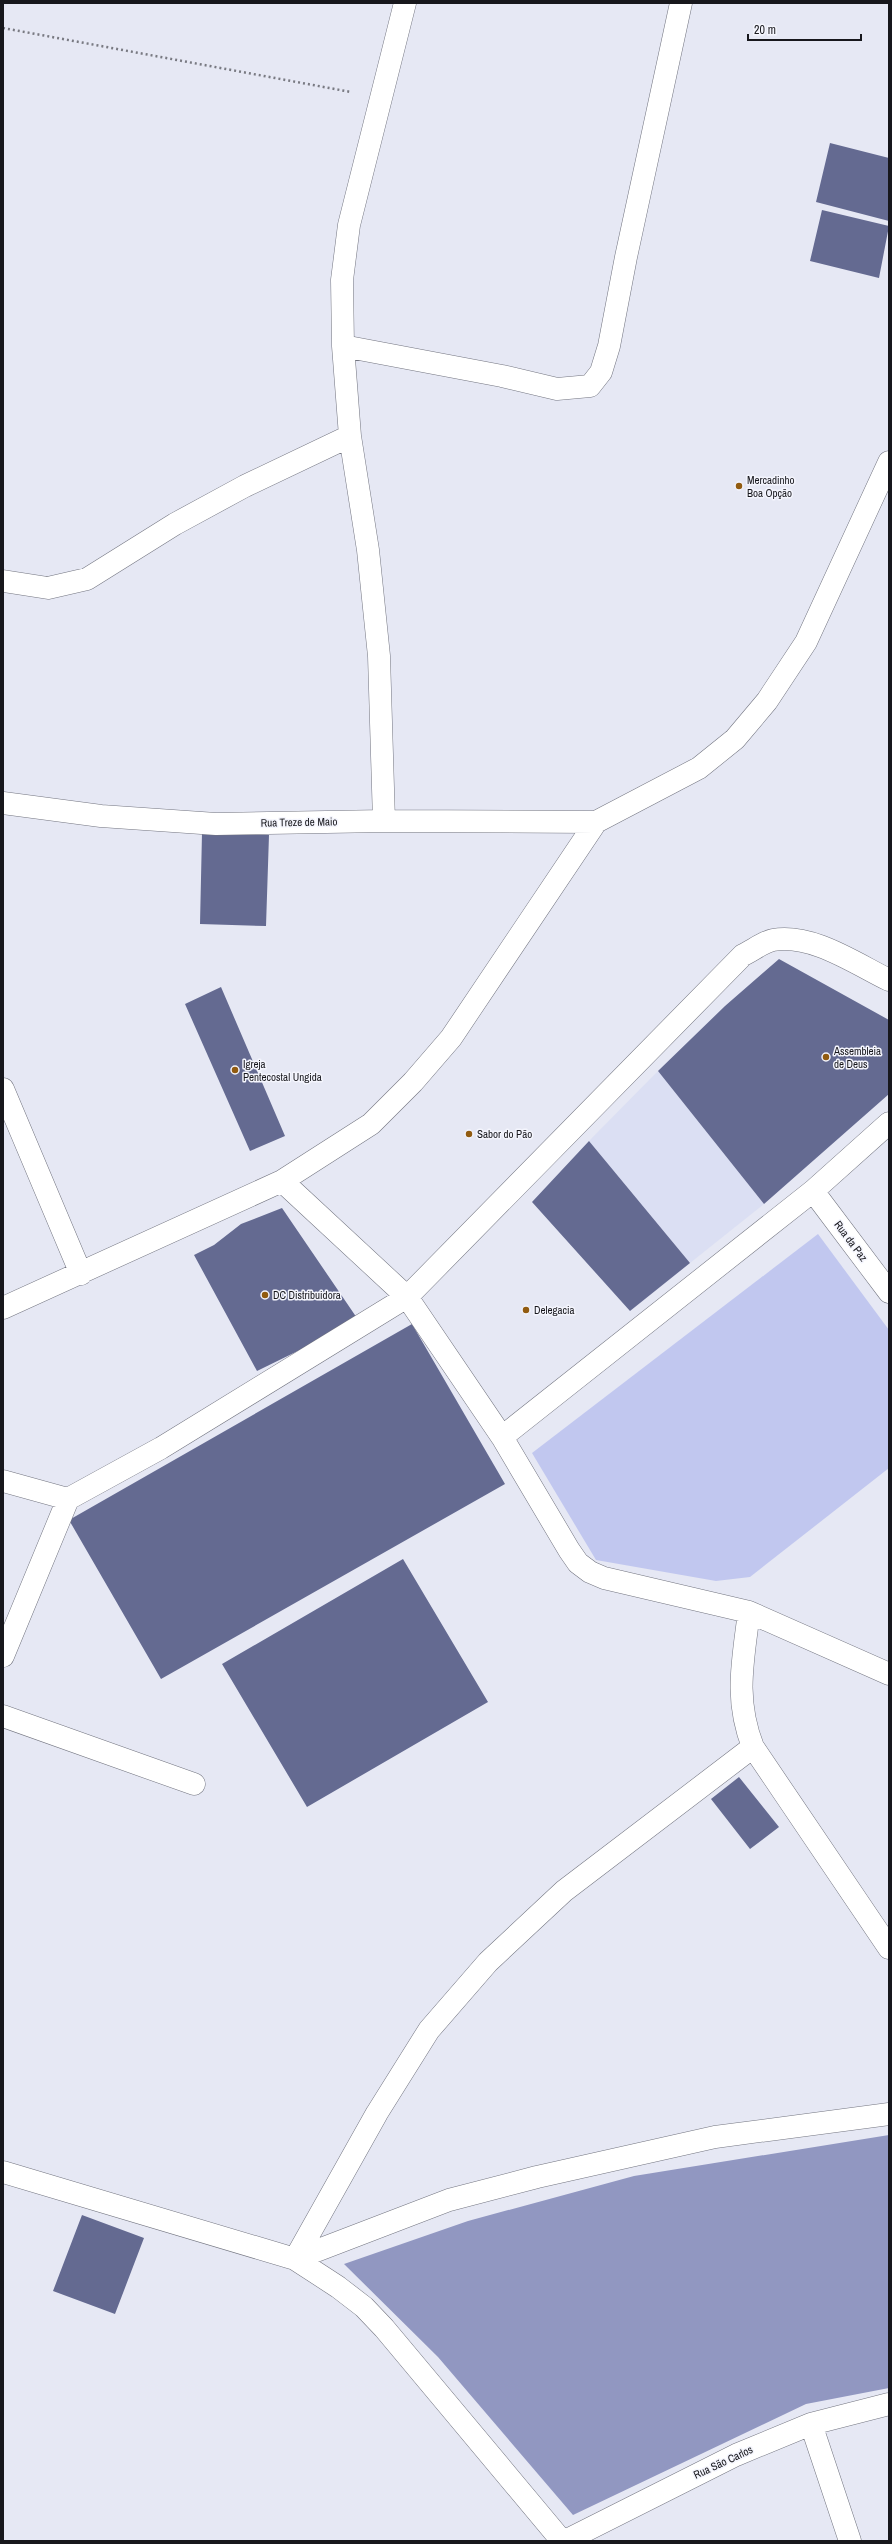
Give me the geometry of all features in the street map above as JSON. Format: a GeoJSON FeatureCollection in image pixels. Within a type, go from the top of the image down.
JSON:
{"type":"FeatureCollection","features":[{"type":"Feature","properties":{"kind":"street"},"geometry":{"type":"LineString","coordinates":[[384,821],[379,656],[368,550],[350,436],[343,346],[342,280],[349,225],[406,3]]}},
{"type":"Feature","properties":{"kind":"street"},"geometry":{"type":"LineString","coordinates":[[343,346],[502,376],[557,389],[590,386],[601,372],[609,346],[626,257],[681,3]]}},
{"type":"Feature","properties":{"kind":"street"},"geometry":{"type":"LineString","coordinates":[[3,581],[48,588],[87,579],[175,524],[245,486],[350,436]]}},
{"type":"Feature","properties":{"kind":"street"},"geometry":{"type":"LineString","coordinates":[[3,1308],[81,1274],[282,1181],[371,1124],[413,1082],[451,1038],[596,822],[699,768],[735,739],[767,701],[806,642],[889,462]]}},
{"type":"Feature","properties":{"kind":"street","name":"Rua Treze de Maio"},"geometry":{"type":"LineString","coordinates":[[3,803],[101,816],[216,824],[384,821],[596,822]]}},
{"type":"Feature","properties":{"kind":"street"},"geometry":{"type":"LineString","coordinates":[[3,1656],[68,1499],[161,1448],[407,1297],[743,956],[772,940],[791,939],[820,947],[889,980]]}},
{"type":"Feature","properties":{"kind":"street"},"geometry":{"type":"LineString","coordinates":[[3,1089],[81,1274]]}},
{"type":"Feature","properties":{"kind":"street"},"geometry":{"type":"LineString","coordinates":[[502,1437],[813,1191],[889,1123]]}},
{"type":"Feature","properties":{"kind":"street"},"geometry":{"type":"LineString","coordinates":[[282,1181],[407,1297],[502,1437],[568,1550],[578,1563],[590,1572],[627,1584],[749,1612],[889,1674]]}},
{"type":"Feature","properties":{"kind":"street","name":"Rua da Paz"},"geometry":{"type":"LineString","coordinates":[[813,1191],[889,1292]]}},
{"type":"Feature","properties":{"kind":"street"},"geometry":{"type":"LineString","coordinates":[[3,1481],[68,1499]]}},
{"type":"Feature","properties":{"kind":"street"},"geometry":{"type":"LineString","coordinates":[[749,1612],[740,1691],[745,1728],[753,1747],[889,1948]]}},
{"type":"Feature","properties":{"kind":"street"},"geometry":{"type":"LineString","coordinates":[[3,1716],[194,1784]]}},
{"type":"Feature","properties":{"kind":"street"},"geometry":{"type":"LineString","coordinates":[[295,2259],[377,2114],[429,2030],[488,1962],[564,1891],[753,1747]]}},
{"type":"Feature","properties":{"kind":"street"},"geometry":{"type":"LineString","coordinates":[[295,2259],[449,2200],[537,2177],[715,2137],[889,2114]]}},
{"type":"Feature","properties":{"kind":"street"},"geometry":{"type":"LineString","coordinates":[[3,2172],[295,2259],[338,2287],[364,2307],[384,2328],[562,2541]]}},
{"type":"Feature","properties":{"kind":"street","name":"Rua São Carlos"},"geometry":{"type":"LineString","coordinates":[[565,2541],[736,2455],[811,2424],[889,2404]]}},
{"type":"Feature","properties":{"kind":"street"},"geometry":{"type":"LineString","coordinates":[[811,2424],[850,2541]]}},
{"type":"Feature","properties":{"kind":"path"},"geometry":{"type":"LineString","coordinates":[[3,28],[382,97]]}},
{"type":"Feature","properties":{"kind":"shaded area"},"geometry":{"type":"Polygon","coordinates":[[[658,1071],[764,1204],[690,1263],[589,1141],[658,1071]]]}},
{"type":"Feature","properties":{"kind":"shaded area"},"geometry":{"type":"Polygon","coordinates":[[[818,1234],[889,1330],[889,1468],[750,1577],[716,1581],[596,1560],[532,1453],[818,1234]]]}},
{"type":"Feature","properties":{"kind":"shaded area"},"geometry":{"type":"Polygon","coordinates":[[[889,2135],[889,2388],[806,2404],[573,2515],[438,2357],[344,2264],[468,2221],[634,2176],[889,2135]]]}},
{"type":"Feature","properties":{"kind":"building"},"geometry":{"type":"Polygon","coordinates":[[[830,143],[889,158],[889,221],[816,202],[830,143]]]}},
{"type":"Feature","properties":{"kind":"building"},"geometry":{"type":"Polygon","coordinates":[[[822,210],[889,226],[879,278],[810,261],[822,210]]]}},
{"type":"Feature","properties":{"kind":"building"},"geometry":{"type":"Polygon","coordinates":[[[202,833],[269,835],[266,926],[200,924],[202,833]]]}},
{"type":"Feature","properties":{"kind":"building"},"geometry":{"type":"Polygon","coordinates":[[[779,959],[889,1020],[889,1094],[764,1204],[658,1071],[725,1006],[779,959]]]}},
{"type":"Feature","properties":{"kind":"building","name":"Igreja Pentecostal Ungida"},"geometry":{"type":"Polygon","coordinates":[[[221,987],[285,1136],[250,1151],[185,1004],[221,987]]]}},
{"type":"Feature","properties":{"kind":"building"},"geometry":{"type":"Polygon","coordinates":[[[589,1141],[690,1263],[630,1311],[532,1202],[589,1141]]]}},
{"type":"Feature","properties":{"kind":"building"},"geometry":{"type":"Polygon","coordinates":[[[282,1208],[359,1321],[257,1371],[194,1255],[214,1245],[241,1224],[282,1208]]]}},
{"type":"Feature","properties":{"kind":"building"},"geometry":{"type":"Polygon","coordinates":[[[412,1324],[505,1484],[161,1679],[69,1520],[412,1324]]]}},
{"type":"Feature","properties":{"kind":"building"},"geometry":{"type":"Polygon","coordinates":[[[403,1559],[488,1702],[307,1807],[222,1664],[403,1559]]]}},
{"type":"Feature","properties":{"kind":"building"},"geometry":{"type":"Polygon","coordinates":[[[739,1777],[779,1827],[750,1849],[711,1799],[739,1777]]]}},
{"type":"Feature","properties":{"kind":"building"},"geometry":{"type":"Polygon","coordinates":[[[82,2215],[144,2238],[115,2314],[53,2291],[82,2215]]]}},
{"type":"Feature","properties":{"kind":"place","name":"Mercadinho Boa Opção"},"geometry":{"type":"Point","coordinates":[739,486]}},
{"type":"Feature","properties":{"kind":"place","name":"Assembleia de Deus"},"geometry":{"type":"Point","coordinates":[826,1057]}},
{"type":"Feature","properties":{"kind":"place","name":"Igreja Pentecostal Ungida"},"geometry":{"type":"Point","coordinates":[235,1070]}},
{"type":"Feature","properties":{"kind":"place","name":"Sabor do Pão"},"geometry":{"type":"Point","coordinates":[469,1134]}},
{"type":"Feature","properties":{"kind":"place","name":"DC Distribuidora"},"geometry":{"type":"Point","coordinates":[265,1295]}},
{"type":"Feature","properties":{"kind":"place","name":"Delegacia"},"geometry":{"type":"Point","coordinates":[526,1310]}}]}
